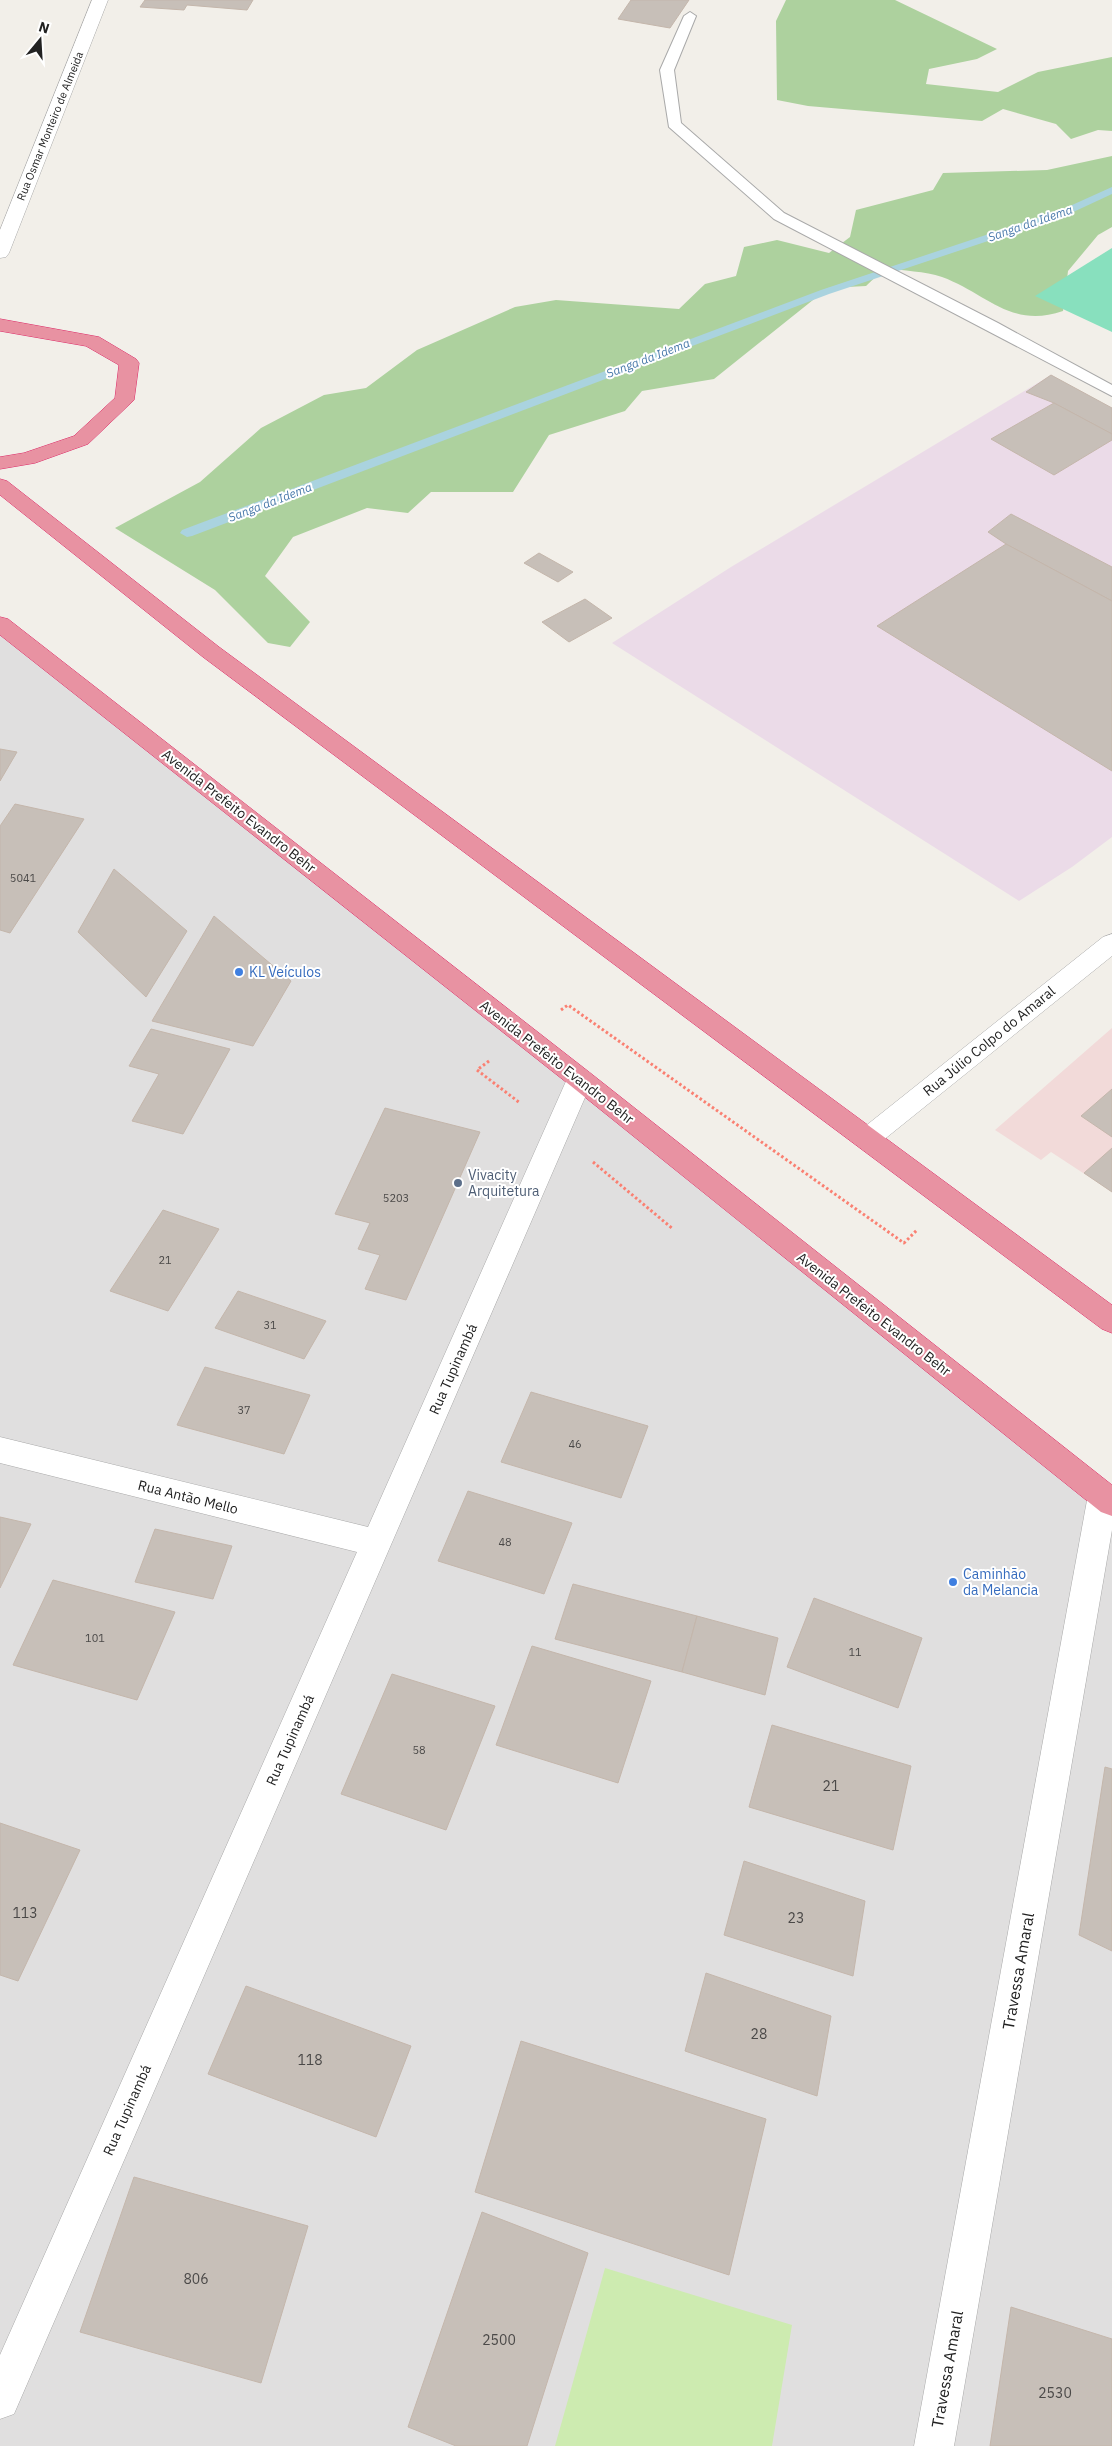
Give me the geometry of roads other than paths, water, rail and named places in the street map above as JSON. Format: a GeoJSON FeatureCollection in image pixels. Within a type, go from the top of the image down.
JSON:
{"type":"FeatureCollection","features":[{"type":"Feature","properties":{"kind":"highway"},"geometry":{"type":"LineString","coordinates":[[0,325],[92,341],[129,363],[124,400],[81,440],[28,459],[0,464]]}},
{"type":"Feature","properties":{"kind":"highway"},"geometry":{"type":"LineString","coordinates":[[0,485],[211,652],[1112,1321]]}},
{"type":"Feature","properties":{"kind":"highway","name":"Avenida Prefeito Evandro Behr"},"geometry":{"type":"LineString","coordinates":[[0,624],[580,1079],[1107,1499]]}},
{"type":"Feature","properties":{"kind":"street","name":"Rua Osmar Monteiro de Almeida"},"geometry":{"type":"LineString","coordinates":[[0,253],[100,0]]}},
{"type":"Feature","properties":{"kind":"street","name":"Rua Júlio Colpo do Amaral"},"geometry":{"type":"LineString","coordinates":[[867,1139],[1112,942]]}},
{"type":"Feature","properties":{"kind":"street","name":"Rua Tupinambá"},"geometry":{"type":"LineString","coordinates":[[0,2400],[580,1079]]}},
{"type":"Feature","properties":{"kind":"street","name":"Rua Antão Mello"},"geometry":{"type":"LineString","coordinates":[[0,1450],[376,1543]]}},
{"type":"Feature","properties":{"kind":"street","name":"Travessa Amaral"},"geometry":{"type":"LineString","coordinates":[[934,2446],[1107,1499]]}},
{"type":"Feature","properties":{"kind":"lane"},"geometry":{"type":"LineString","coordinates":[[690,16],[667,70],[674,124],[779,216],[992,326],[1112,391]]}},
{"type":"Feature","properties":{"kind":"waterway","name":"Sanga da Idema"},"geometry":{"type":"LineString","coordinates":[[187,533],[825,292],[1065,212],[1112,190]]}},
{"type":"Feature","properties":{"kind":"place","name":"KL Veículos"},"geometry":{"type":"Point","coordinates":[239,972]}},
{"type":"Feature","properties":{"kind":"place","name":"Vivacity Arquitetura"},"geometry":{"type":"Point","coordinates":[458,1183]}},
{"type":"Feature","properties":{"kind":"place","name":"Caminhão da Melancia"},"geometry":{"type":"Point","coordinates":[953,1582]}}]}
